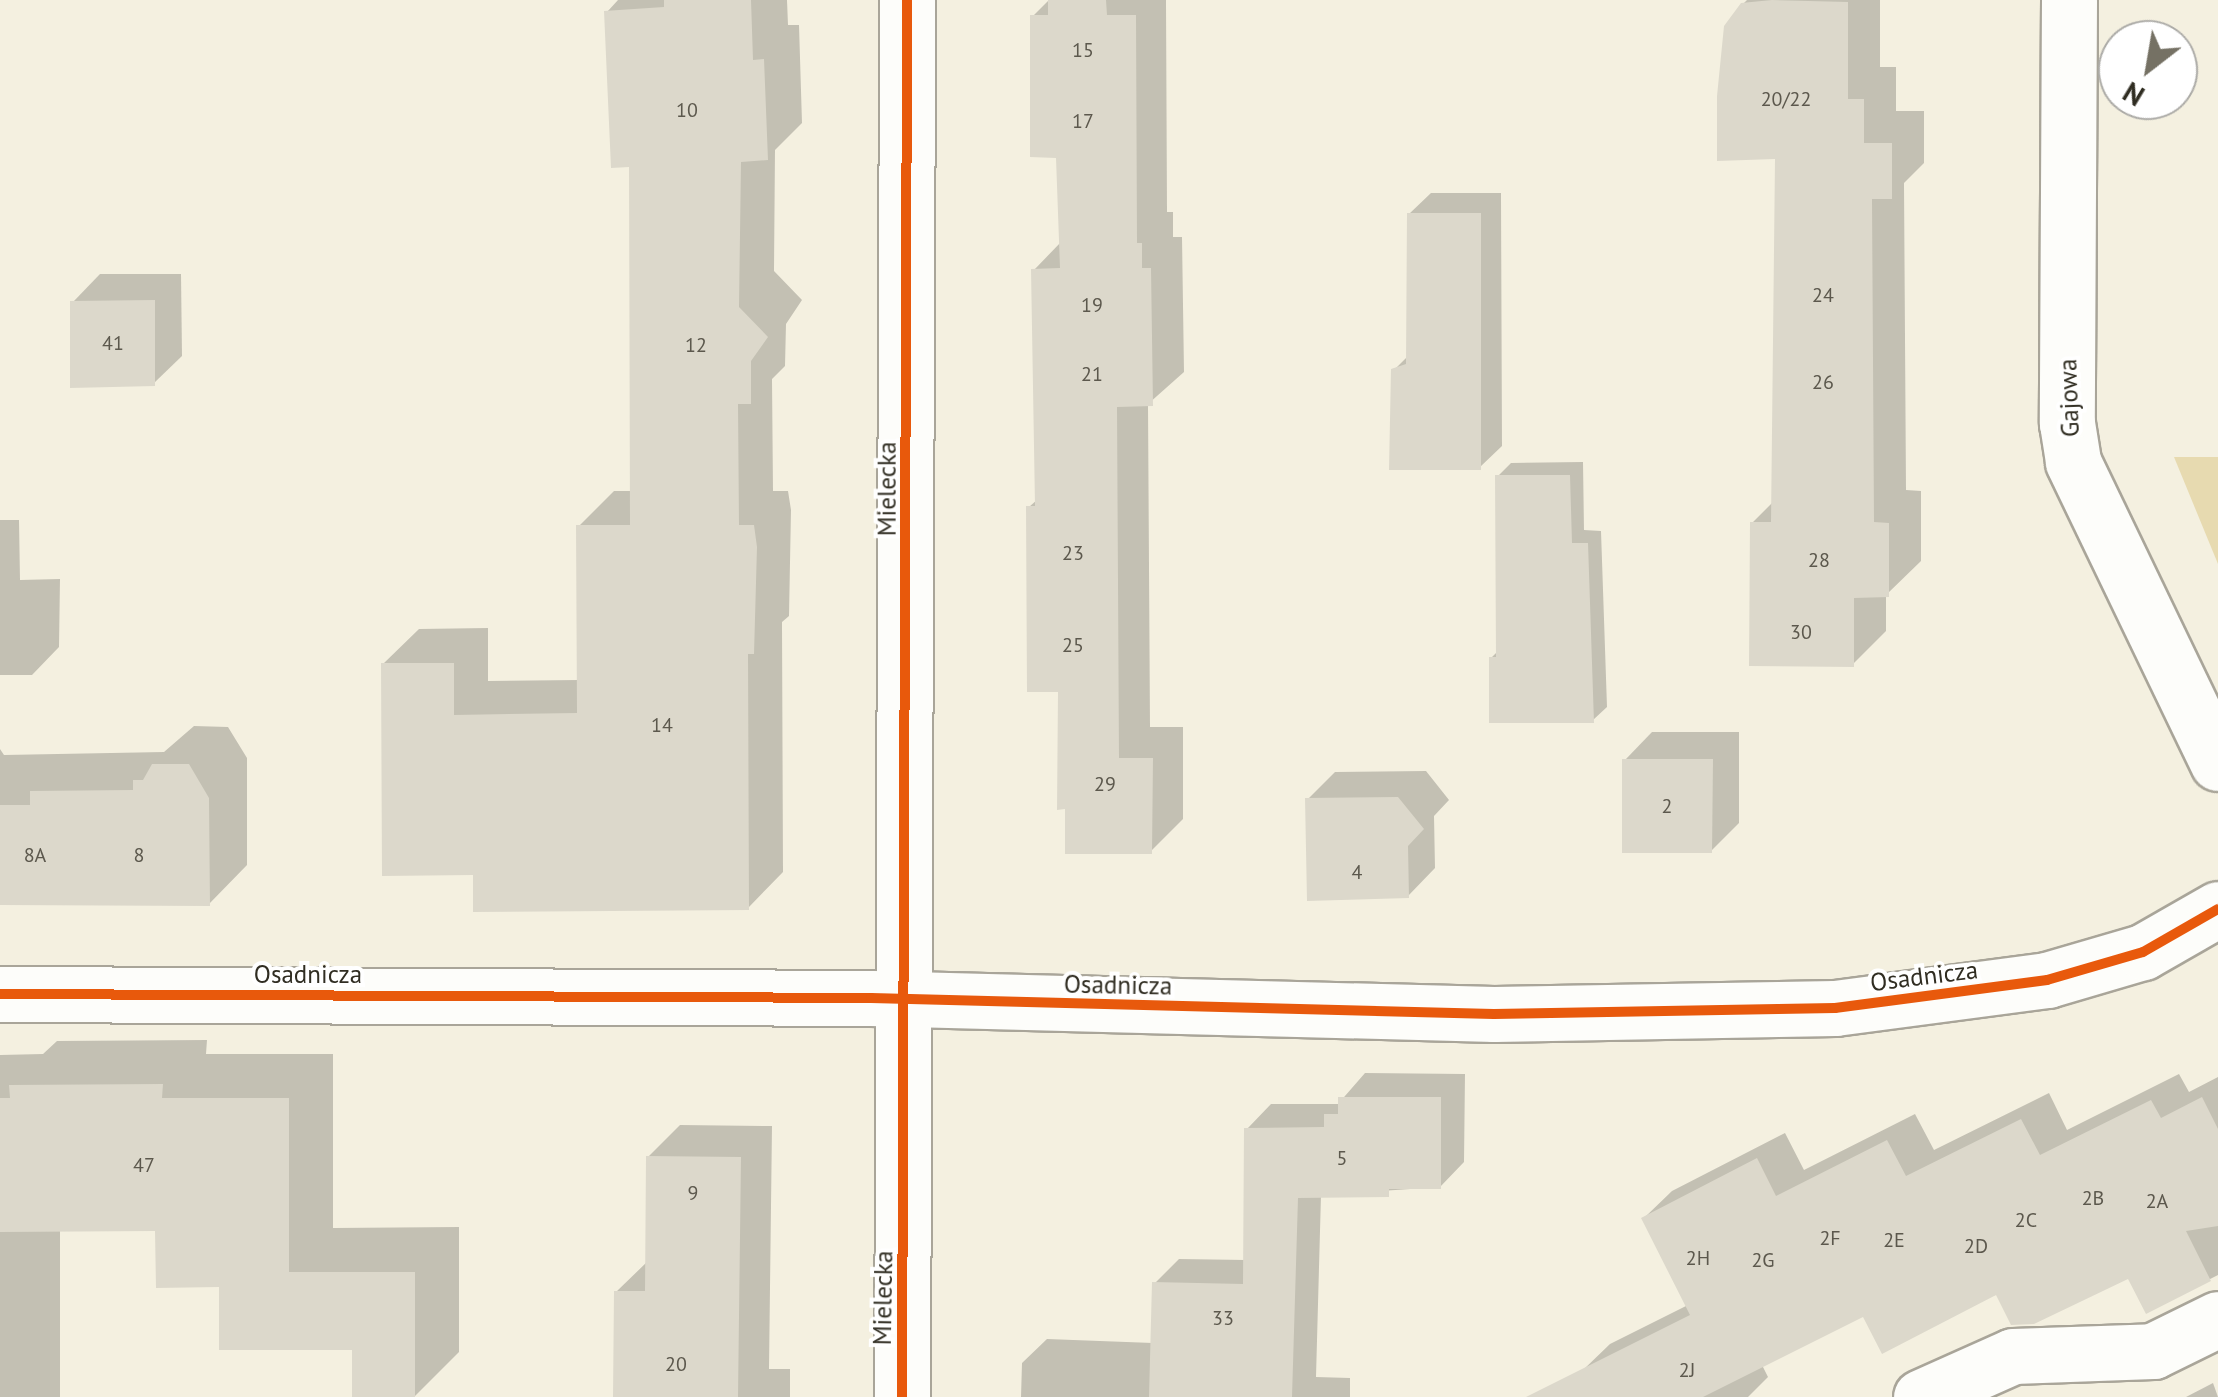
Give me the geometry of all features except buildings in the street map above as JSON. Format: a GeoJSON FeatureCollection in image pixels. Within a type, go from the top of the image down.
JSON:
{"type":"FeatureCollection","features":[{"type":"Feature","properties":{"kind":"street","name":"Mielecka"},"geometry":{"type":"LineString","coordinates":[[902,1397],[907,1000],[907,0]]}},
{"type":"Feature","properties":{"kind":"street","name":"Gajowa"},"geometry":{"type":"LineString","coordinates":[[2069,0],[2067,423],[2073,462],[2218,762]]}},
{"type":"Feature","properties":{"kind":"street","name":"Osadnicza"},"geometry":{"type":"LineString","coordinates":[[0,994],[907,1000],[1494,1014],[1834,1008],[2047,980],[2143,952],[2218,909]]}},
{"type":"Feature","properties":{"kind":"street"},"geometry":{"type":"LineString","coordinates":[[1920,1397],[2012,1356],[2153,1351],[2218,1319]]}},
{"type":"Feature","properties":{"kind":"shaded area"},"geometry":{"type":"Polygon","coordinates":[[[2174,457],[2218,457],[2218,564],[2174,457]]]}},
{"type":"Feature","properties":{"kind":"cycle path"},"geometry":{"type":"LineString","coordinates":[[902,1397],[907,0]]}},
{"type":"Feature","properties":{"kind":"cycle path"},"geometry":{"type":"LineString","coordinates":[[0,994],[871,998],[1494,1014],[1835,1008],[2047,980],[2143,952],[2218,909]]}}]}
